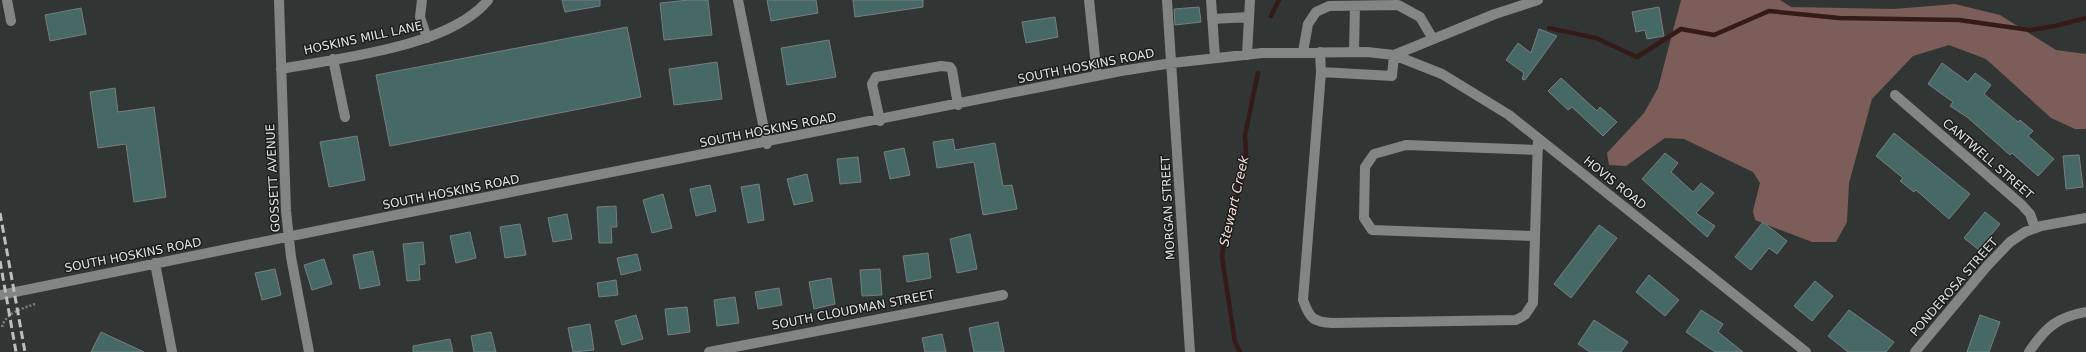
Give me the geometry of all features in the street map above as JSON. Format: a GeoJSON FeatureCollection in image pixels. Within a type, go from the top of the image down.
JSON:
{"type":"FeatureCollection","features":[{"type":"Feature","properties":{"kind":"street"},"geometry":{"type":"LineString","coordinates":[[7,0],[11,21]]}},
{"type":"Feature","properties":{"kind":"street","name":"GOSSETT AVENUE"},"geometry":{"type":"LineString","coordinates":[[279,0],[283,165],[289,238],[291,257],[309,352]]}},
{"type":"Feature","properties":{"kind":"street"},"geometry":{"type":"LineString","coordinates":[[422,0],[420,17],[427,38]]}},
{"type":"Feature","properties":{"kind":"street","name":"HOSKINS MILL LANE"},"geometry":{"type":"LineString","coordinates":[[281,69],[427,38],[461,24],[488,0]]}},
{"type":"Feature","properties":{"kind":"street"},"geometry":{"type":"LineString","coordinates":[[738,0],[767,144]]}},
{"type":"Feature","properties":{"kind":"street"},"geometry":{"type":"LineString","coordinates":[[1089,0],[1097,76]]}},
{"type":"Feature","properties":{"kind":"street","name":"MORGAN STREET"},"geometry":{"type":"LineString","coordinates":[[1167,0],[1190,352]]}},
{"type":"Feature","properties":{"kind":"street"},"geometry":{"type":"LineString","coordinates":[[1211,0],[1215,58]]}},
{"type":"Feature","properties":{"kind":"street"},"geometry":{"type":"LineString","coordinates":[[1247,54],[1250,0]]}},
{"type":"Feature","properties":{"kind":"street","name":"SOUTH HOSKINS ROAD"},"geometry":{"type":"LineString","coordinates":[[0,295],[155,263],[767,144],[1097,76],[1172,63],[1247,54],[1354,52],[1394,55],[1495,14],[1538,0]]}},
{"type":"Feature","properties":{"kind":"street"},"geometry":{"type":"LineString","coordinates":[[1303,52],[1308,24],[1316,12],[1329,6],[1398,5],[1420,17],[1433,40]]}},
{"type":"Feature","properties":{"kind":"street"},"geometry":{"type":"LineString","coordinates":[[1354,52],[1355,6]]}},
{"type":"Feature","properties":{"kind":"street"},"geometry":{"type":"LineString","coordinates":[[1212,19],[1249,17]]}},
{"type":"Feature","properties":{"kind":"street"},"geometry":{"type":"LineString","coordinates":[[1320,52],[1321,72],[1303,300],[1308,314],[1317,322],[1516,320],[1525,316],[1533,303],[1538,138]]}},
{"type":"Feature","properties":{"kind":"street"},"geometry":{"type":"LineString","coordinates":[[1321,72],[1392,76],[1394,55]]}},
{"type":"Feature","properties":{"kind":"street","name":"HOVIS ROAD"},"geometry":{"type":"LineString","coordinates":[[1394,55],[1442,74],[1509,115],[1806,352]]}},
{"type":"Feature","properties":{"kind":"street"},"geometry":{"type":"LineString","coordinates":[[333,59],[345,117]]}},
{"type":"Feature","properties":{"kind":"street"},"geometry":{"type":"LineString","coordinates":[[880,121],[872,84],[876,77],[941,66],[950,67],[952,70],[958,105]]}},
{"type":"Feature","properties":{"kind":"street","name":"CANTWELL STREET"},"geometry":{"type":"LineString","coordinates":[[1895,95],[2022,205],[2030,214],[2035,228]]}},
{"type":"Feature","properties":{"kind":"street"},"geometry":{"type":"LineString","coordinates":[[1534,236],[1372,230],[1364,218],[1365,167],[1374,154],[1406,145],[1538,150]]}},
{"type":"Feature","properties":{"kind":"street"},"geometry":{"type":"LineString","coordinates":[[2035,228],[2086,218]]}},
{"type":"Feature","properties":{"kind":"street","name":"PONDEROSA STREET"},"geometry":{"type":"LineString","coordinates":[[1915,352],[1987,266],[2010,242],[2035,228]]}},
{"type":"Feature","properties":{"kind":"street"},"geometry":{"type":"LineString","coordinates":[[155,263],[172,352]]}},
{"type":"Feature","properties":{"kind":"street","name":"SOUTH CLOUDMAN STREET"},"geometry":{"type":"LineString","coordinates":[[709,352],[1003,294]]}},
{"type":"Feature","properties":{"kind":"street"},"geometry":{"type":"LineString","coordinates":[[2028,352],[2039,336],[2058,319],[2086,312]]}},
{"type":"Feature","properties":{"kind":"path"},"geometry":{"type":"LineString","coordinates":[[2,327],[4,320],[10,314],[35,304]]}},
{"type":"Feature","properties":{"kind":"shaded area"},"geometry":{"type":"Polygon","coordinates":[[[1681,0],[1780,0],[1791,7],[1894,9],[1955,4],[2000,15],[2056,50],[2086,54],[2086,129],[2075,129],[2051,118],[1986,59],[1949,45],[1913,56],[1872,99],[1849,183],[1847,222],[1836,242],[1812,242],[1755,220],[1753,211],[1760,183],[1753,172],[1684,139],[1665,138],[1626,166],[1609,165],[1607,153],[1644,113],[1658,88],[1681,0]]]}},
{"type":"Feature","properties":{"kind":"building"},"geometry":{"type":"Polygon","coordinates":[[[562,0],[600,0],[600,6],[565,12],[562,0]]]}},
{"type":"Feature","properties":{"kind":"building"},"geometry":{"type":"Polygon","coordinates":[[[708,0],[712,35],[664,40],[660,3],[708,0]]]}},
{"type":"Feature","properties":{"kind":"building"},"geometry":{"type":"Polygon","coordinates":[[[767,0],[816,0],[818,13],[771,21],[767,0]]]}},
{"type":"Feature","properties":{"kind":"building"},"geometry":{"type":"Polygon","coordinates":[[[853,0],[923,0],[923,7],[855,17],[853,0]]]}},
{"type":"Feature","properties":{"kind":"building"},"geometry":{"type":"Polygon","coordinates":[[[1199,7],[1201,22],[1175,25],[1174,9],[1199,7]]]}},
{"type":"Feature","properties":{"kind":"building"},"geometry":{"type":"Polygon","coordinates":[[[1659,7],[1664,36],[1647,39],[1645,30],[1636,32],[1632,12],[1659,7]]]}},
{"type":"Feature","properties":{"kind":"building"},"geometry":{"type":"Polygon","coordinates":[[[81,8],[86,34],[50,41],[45,15],[81,8]]]}},
{"type":"Feature","properties":{"kind":"building"},"geometry":{"type":"Polygon","coordinates":[[[1055,17],[1058,37],[1026,43],[1022,22],[1055,17]]]}},
{"type":"Feature","properties":{"kind":"building"},"geometry":{"type":"Polygon","coordinates":[[[627,27],[641,97],[390,146],[376,75],[627,27]]]}},
{"type":"Feature","properties":{"kind":"building"},"geometry":{"type":"Polygon","coordinates":[[[1539,29],[1557,36],[1525,80],[1522,79],[1524,73],[1506,60],[1518,43],[1531,53],[1539,29]]]}},
{"type":"Feature","properties":{"kind":"building"},"geometry":{"type":"Polygon","coordinates":[[[829,40],[836,77],[787,85],[781,48],[829,40]]]}},
{"type":"Feature","properties":{"kind":"building"},"geometry":{"type":"Polygon","coordinates":[[[717,62],[722,99],[674,105],[669,69],[717,62]]]}},
{"type":"Feature","properties":{"kind":"building"},"geometry":{"type":"Polygon","coordinates":[[[1942,63],[1968,82],[1975,73],[1991,85],[1984,94],[2018,122],[2020,120],[2033,131],[2028,136],[2054,159],[2038,176],[2012,153],[2010,155],[1967,117],[1950,106],[1953,102],[1928,84],[1942,63]]]}},
{"type":"Feature","properties":{"kind":"building"},"geometry":{"type":"Polygon","coordinates":[[[1561,78],[1597,111],[1600,107],[1617,122],[1603,136],[1572,107],[1568,110],[1548,91],[1561,78]]]}},
{"type":"Feature","properties":{"kind":"building"},"geometry":{"type":"Polygon","coordinates":[[[115,88],[118,112],[154,107],[166,197],[134,202],[126,144],[98,148],[90,92],[115,88]]]}},
{"type":"Feature","properties":{"kind":"building"},"geometry":{"type":"Polygon","coordinates":[[[1894,133],[1970,194],[1949,219],[1916,190],[1914,192],[1900,181],[1903,178],[1876,156],[1894,133]]]}},
{"type":"Feature","properties":{"kind":"building"},"geometry":{"type":"Polygon","coordinates":[[[357,136],[365,180],[329,187],[320,142],[357,136]]]}},
{"type":"Feature","properties":{"kind":"building"},"geometry":{"type":"Polygon","coordinates":[[[953,139],[955,150],[995,143],[1003,186],[1012,185],[1017,209],[983,215],[974,162],[937,168],[933,142],[953,139]]]}},
{"type":"Feature","properties":{"kind":"building"},"geometry":{"type":"Polygon","coordinates":[[[904,148],[910,175],[890,179],[884,152],[904,148]]]}},
{"type":"Feature","properties":{"kind":"building"},"geometry":{"type":"Polygon","coordinates":[[[1665,153],[1678,163],[1671,172],[1693,192],[1701,183],[1714,193],[1696,213],[1715,226],[1707,237],[1642,179],[1665,153]]]}},
{"type":"Feature","properties":{"kind":"building"},"geometry":{"type":"Polygon","coordinates":[[[2079,155],[2083,187],[2066,189],[2063,156],[2079,155]]]}},
{"type":"Feature","properties":{"kind":"building"},"geometry":{"type":"Polygon","coordinates":[[[858,157],[861,182],[840,184],[837,159],[858,157]]]}},
{"type":"Feature","properties":{"kind":"building"},"geometry":{"type":"Polygon","coordinates":[[[807,174],[813,201],[794,205],[787,179],[807,174]]]}},
{"type":"Feature","properties":{"kind":"building"},"geometry":{"type":"Polygon","coordinates":[[[759,184],[764,220],[748,223],[741,187],[759,184]]]}},
{"type":"Feature","properties":{"kind":"building"},"geometry":{"type":"Polygon","coordinates":[[[710,185],[716,211],[696,216],[690,189],[710,185]]]}},
{"type":"Feature","properties":{"kind":"building"},"geometry":{"type":"Polygon","coordinates":[[[663,194],[672,228],[652,233],[643,200],[663,194]]]}},
{"type":"Feature","properties":{"kind":"building"},"geometry":{"type":"Polygon","coordinates":[[[616,206],[617,227],[611,227],[612,243],[599,243],[597,207],[616,206]]]}},
{"type":"Feature","properties":{"kind":"building"},"geometry":{"type":"Polygon","coordinates":[[[1985,212],[2000,224],[1979,250],[1964,238],[1985,212]]]}},
{"type":"Feature","properties":{"kind":"building"},"geometry":{"type":"Polygon","coordinates":[[[567,214],[572,239],[553,242],[548,218],[567,214]]]}},
{"type":"Feature","properties":{"kind":"building"},"geometry":{"type":"Polygon","coordinates":[[[1763,222],[1787,241],[1777,254],[1769,248],[1751,270],[1735,257],[1763,222]]]}},
{"type":"Feature","properties":{"kind":"building"},"geometry":{"type":"Polygon","coordinates":[[[520,224],[526,255],[505,258],[500,227],[520,224]]]}},
{"type":"Feature","properties":{"kind":"building"},"geometry":{"type":"Polygon","coordinates":[[[1599,225],[1617,238],[1571,298],[1554,284],[1599,225]]]}},
{"type":"Feature","properties":{"kind":"building"},"geometry":{"type":"Polygon","coordinates":[[[470,232],[476,258],[456,263],[450,236],[470,232]]]}},
{"type":"Feature","properties":{"kind":"building"},"geometry":{"type":"Polygon","coordinates":[[[970,234],[977,269],[957,273],[950,239],[970,234]]]}},
{"type":"Feature","properties":{"kind":"building"},"geometry":{"type":"Polygon","coordinates":[[[423,242],[425,264],[419,265],[420,280],[407,281],[403,244],[423,242]]]}},
{"type":"Feature","properties":{"kind":"building"},"geometry":{"type":"Polygon","coordinates":[[[373,251],[380,285],[360,289],[353,255],[373,251]]]}},
{"type":"Feature","properties":{"kind":"building"},"geometry":{"type":"Polygon","coordinates":[[[928,253],[931,278],[907,282],[903,256],[928,253]]]}},
{"type":"Feature","properties":{"kind":"building"},"geometry":{"type":"Polygon","coordinates":[[[637,254],[641,270],[621,275],[617,258],[637,254]]]}},
{"type":"Feature","properties":{"kind":"building"},"geometry":{"type":"Polygon","coordinates":[[[324,259],[332,284],[312,290],[304,265],[324,259]]]}},
{"type":"Feature","properties":{"kind":"building"},"geometry":{"type":"Polygon","coordinates":[[[275,269],[281,295],[262,300],[255,273],[275,269]]]}},
{"type":"Feature","properties":{"kind":"building"},"geometry":{"type":"Polygon","coordinates":[[[880,269],[882,295],[862,296],[860,270],[880,269]]]}},
{"type":"Feature","properties":{"kind":"building"},"geometry":{"type":"Polygon","coordinates":[[[1649,275],[1679,300],[1665,316],[1636,292],[1649,275]]]}},
{"type":"Feature","properties":{"kind":"building"},"geometry":{"type":"Polygon","coordinates":[[[831,278],[835,304],[814,309],[809,282],[831,278]]]}},
{"type":"Feature","properties":{"kind":"building"},"geometry":{"type":"Polygon","coordinates":[[[616,280],[618,295],[599,297],[597,283],[616,280]]]}},
{"type":"Feature","properties":{"kind":"building"},"geometry":{"type":"Polygon","coordinates":[[[1815,281],[1833,296],[1812,321],[1794,306],[1815,281]]]}},
{"type":"Feature","properties":{"kind":"building"},"geometry":{"type":"Polygon","coordinates":[[[779,288],[782,305],[758,309],[755,292],[779,288]]]}},
{"type":"Feature","properties":{"kind":"building"},"geometry":{"type":"Polygon","coordinates":[[[735,297],[739,323],[717,326],[714,300],[735,297]]]}},
{"type":"Feature","properties":{"kind":"building"},"geometry":{"type":"Polygon","coordinates":[[[687,307],[690,332],[668,335],[665,309],[687,307]]]}},
{"type":"Feature","properties":{"kind":"building"},"geometry":{"type":"Polygon","coordinates":[[[1701,310],[1723,324],[1718,332],[1743,352],[1715,352],[1686,332],[1701,310]]]}},
{"type":"Feature","properties":{"kind":"building"},"geometry":{"type":"Polygon","coordinates":[[[1849,310],[1894,342],[1886,352],[1848,352],[1828,336],[1849,310]]]}},
{"type":"Feature","properties":{"kind":"building"},"geometry":{"type":"Polygon","coordinates":[[[636,315],[643,339],[622,345],[615,321],[636,315]]]}},
{"type":"Feature","properties":{"kind":"building"},"geometry":{"type":"Polygon","coordinates":[[[1980,315],[2000,322],[1989,352],[1967,352],[1980,315]]]}},
{"type":"Feature","properties":{"kind":"building"},"geometry":{"type":"Polygon","coordinates":[[[1594,320],[1628,342],[1621,352],[1590,352],[1578,344],[1594,320]]]}},
{"type":"Feature","properties":{"kind":"building"},"geometry":{"type":"Polygon","coordinates":[[[998,322],[1004,352],[974,352],[969,328],[998,322]]]}},
{"type":"Feature","properties":{"kind":"building"},"geometry":{"type":"Polygon","coordinates":[[[590,324],[594,350],[573,352],[568,328],[590,324]]]}},
{"type":"Feature","properties":{"kind":"building"},"geometry":{"type":"Polygon","coordinates":[[[101,332],[144,352],[91,352],[101,332]]]}},
{"type":"Feature","properties":{"kind":"building"},"geometry":{"type":"Polygon","coordinates":[[[491,332],[496,352],[474,352],[471,336],[491,332]]]}},
{"type":"Feature","properties":{"kind":"building"},"geometry":{"type":"Polygon","coordinates":[[[942,334],[946,352],[925,352],[922,338],[942,334]]]}},
{"type":"Feature","properties":{"kind":"building"},"geometry":{"type":"Polygon","coordinates":[[[450,339],[453,352],[413,352],[413,346],[450,339]]]}},
{"type":"Feature","properties":{"kind":"waterway","name":"Stewart Creek"},"geometry":{"type":"LineString","coordinates":[[1271,16],[1279,0]]}},
{"type":"Feature","properties":{"kind":"waterway"},"geometry":{"type":"LineString","coordinates":[[1549,28],[1596,38],[1637,57],[1681,29],[1714,35],[1769,11],[1839,18],[1959,20],[2030,30],[2055,26],[2086,18]]}},
{"type":"Feature","properties":{"kind":"waterway","name":"Stewart Creek"},"geometry":{"type":"LineString","coordinates":[[1240,352],[1235,342],[1222,257],[1223,245],[1235,205],[1246,154],[1245,135],[1258,73]]}},
{"type":"Feature","properties":{"kind":"railway"},"geometry":{"type":"LineString","coordinates":[[0,213],[25,352]]}},
{"type":"Feature","properties":{"kind":"railway"},"geometry":{"type":"LineString","coordinates":[[0,261],[16,352]]}}]}
